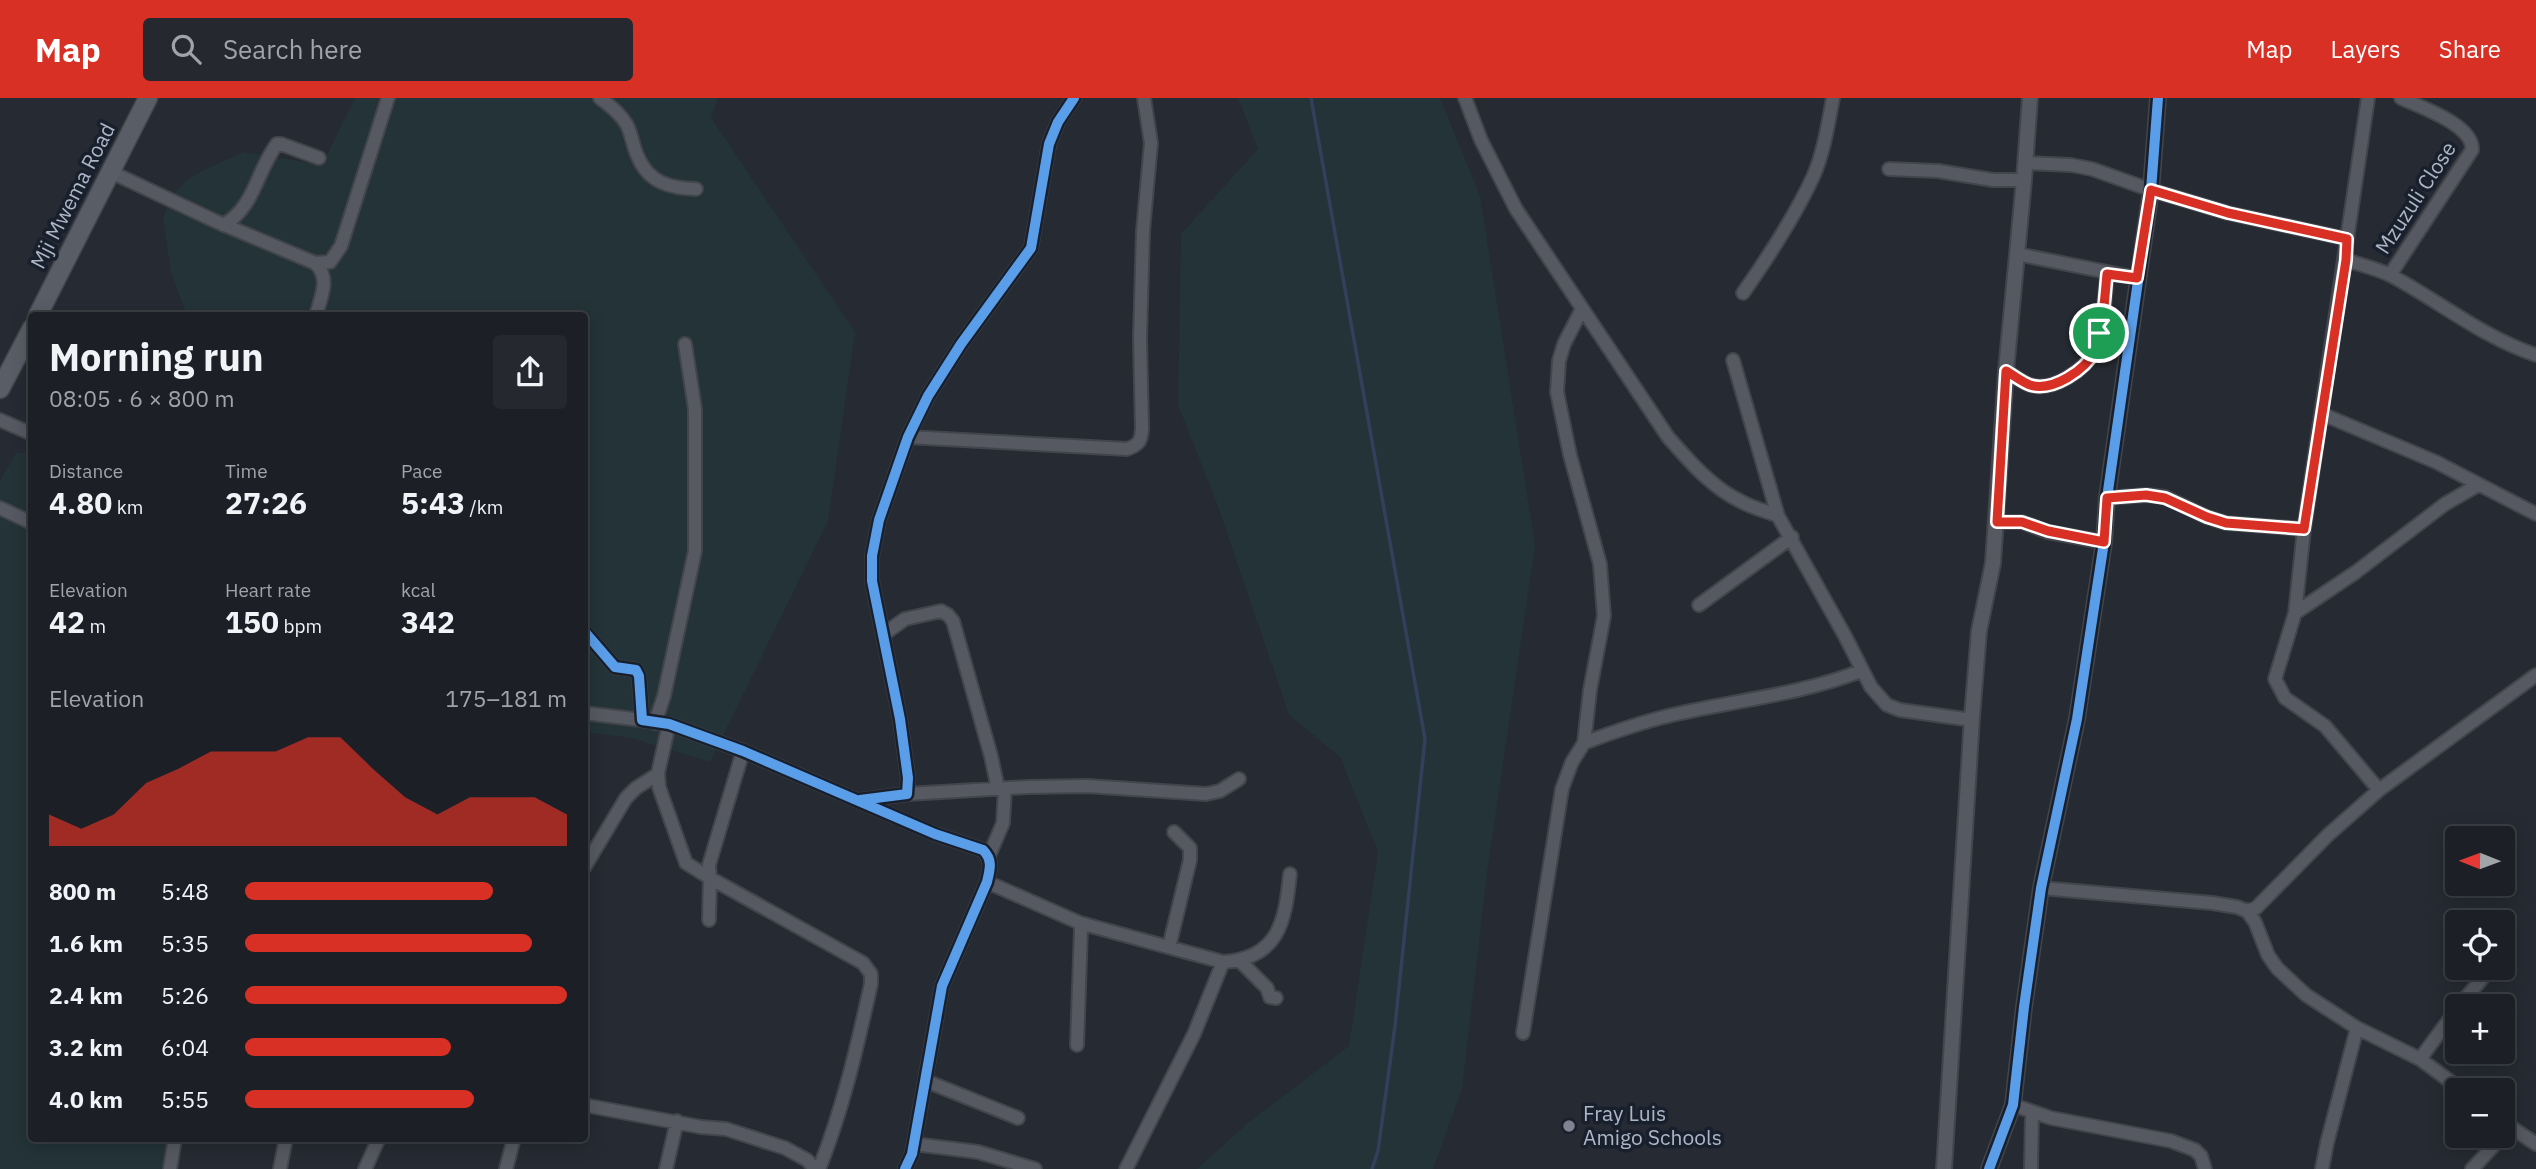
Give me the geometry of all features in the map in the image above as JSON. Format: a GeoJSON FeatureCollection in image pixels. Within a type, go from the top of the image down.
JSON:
{"type":"FeatureCollection","features":[{"type":"Feature","properties":{"kind":"main road","name":"Mji Mwema Road"},"geometry":{"type":"LineString","coordinates":[[40,312],[148,98]]}},
{"type":"Feature","properties":{"kind":"main road"},"geometry":{"type":"LineString","coordinates":[[0,388],[28,336]]}},
{"type":"Feature","properties":{"kind":"street"},"geometry":{"type":"LineString","coordinates":[[111,172],[223,225],[315,263],[330,262],[341,246],[388,98]]}},
{"type":"Feature","properties":{"kind":"street"},"geometry":{"type":"LineString","coordinates":[[600,98],[617,111],[627,126],[646,172],[655,180],[675,188],[696,189]]}},
{"type":"Feature","properties":{"kind":"street"},"geometry":{"type":"LineString","coordinates":[[907,794],[908,778],[900,719],[873,581],[872,556],[879,520],[908,437],[928,396],[961,344],[1031,248],[1049,144],[1058,122],[1074,98]]}},
{"type":"Feature","properties":{"kind":"street"},"geometry":{"type":"LineString","coordinates":[[908,437],[1127,449],[1137,446],[1142,429],[1142,244],[1151,143],[1144,98]]}},
{"type":"Feature","properties":{"kind":"street"},"geometry":{"type":"LineString","coordinates":[[1465,98],[1481,140],[1516,209],[1668,437],[1717,488],[1742,503],[1778,516]]}},
{"type":"Feature","properties":{"kind":"street"},"geometry":{"type":"LineString","coordinates":[[1743,293],[1777,244],[1814,175],[1826,139],[1833,98]]}},
{"type":"Feature","properties":{"kind":"street"},"geometry":{"type":"LineString","coordinates":[[1944,1169],[1979,631],[1993,564],[2006,371],[2030,98]]}},
{"type":"Feature","properties":{"kind":"street"},"geometry":{"type":"LineString","coordinates":[[1989,1169],[2013,1105],[2040,888],[2072,744],[2104,542],[2107,498],[2151,190],[2158,98]]}},
{"type":"Feature","properties":{"kind":"street"},"geometry":{"type":"LineString","coordinates":[[2368,98],[2304,529],[2295,612],[2275,679],[2285,698],[2325,726],[2379,790]]}},
{"type":"Feature","properties":{"kind":"street","name":"Mzuzuli Close"},"geometry":{"type":"LineString","coordinates":[[2390,275],[2472,150],[2470,138],[2452,122],[2401,98]]}},
{"type":"Feature","properties":{"kind":"street"},"geometry":{"type":"LineString","coordinates":[[223,225],[243,209],[277,145],[281,144],[319,158]]}},
{"type":"Feature","properties":{"kind":"street"},"geometry":{"type":"LineString","coordinates":[[2026,163],[2092,169],[2228,213],[2347,239]]}},
{"type":"Feature","properties":{"kind":"street"},"geometry":{"type":"LineString","coordinates":[[1889,169],[1947,173],[1993,180],[2024,180]]}},
{"type":"Feature","properties":{"kind":"street"},"geometry":{"type":"LineString","coordinates":[[2017,254],[2137,278]]}},
{"type":"Feature","properties":{"kind":"street"},"geometry":{"type":"LineString","coordinates":[[2346,260],[2390,275],[2476,327],[2517,349],[2536,355]]}},
{"type":"Feature","properties":{"kind":"street"},"geometry":{"type":"LineString","coordinates":[[315,263],[324,277],[324,290],[317,312]]}},
{"type":"Feature","properties":{"kind":"street"},"geometry":{"type":"LineString","coordinates":[[2006,371],[2030,385],[2042,386],[2070,376],[2085,363],[2096,350],[2107,274]]}},
{"type":"Feature","properties":{"kind":"street"},"geometry":{"type":"LineString","coordinates":[[1524,1032],[1562,789],[1572,762],[1584,743],[1590,690],[1604,616],[1602,577],[1570,455],[1557,392],[1556,374],[1564,344],[1582,309]]}},
{"type":"Feature","properties":{"kind":"street"},"geometry":{"type":"LineString","coordinates":[[648,721],[664,695],[695,551],[695,409],[685,344]]}},
{"type":"Feature","properties":{"kind":"street"},"geometry":{"type":"LineString","coordinates":[[1733,360],[1778,516],[1845,636],[1861,671],[1878,697],[1887,705],[1900,710],[1972,720]]}},
{"type":"Feature","properties":{"kind":"street"},"geometry":{"type":"LineString","coordinates":[[2322,414],[2436,462],[2536,514]]}},
{"type":"Feature","properties":{"kind":"street"},"geometry":{"type":"LineString","coordinates":[[0,419],[28,432]]}},
{"type":"Feature","properties":{"kind":"street"},"geometry":{"type":"LineString","coordinates":[[2295,612],[2356,572],[2445,504],[2478,485]]}},
{"type":"Feature","properties":{"kind":"street"},"geometry":{"type":"LineString","coordinates":[[2107,498],[2155,496],[2175,501],[2226,523],[2304,529]]}},
{"type":"Feature","properties":{"kind":"street"},"geometry":{"type":"LineString","coordinates":[[0,508],[28,521]]}},
{"type":"Feature","properties":{"kind":"street"},"geometry":{"type":"LineString","coordinates":[[1997,522],[2022,522],[2048,531],[2104,542]]}},
{"type":"Feature","properties":{"kind":"street"},"geometry":{"type":"LineString","coordinates":[[1699,604],[1791,537]]}},
{"type":"Feature","properties":{"kind":"street"},"geometry":{"type":"LineString","coordinates":[[884,634],[905,619],[941,611],[953,621],[1002,789],[1003,823],[989,856],[991,869],[942,986],[914,1143],[905,1169]]}},
{"type":"Feature","properties":{"kind":"street"},"geometry":{"type":"LineString","coordinates":[[588,636],[615,667],[636,670],[648,721]]}},
{"type":"Feature","properties":{"kind":"street"},"geometry":{"type":"LineString","coordinates":[[1584,743],[1673,715],[1784,694],[1836,681],[1861,671]]}},
{"type":"Feature","properties":{"kind":"street"},"geometry":{"type":"LineString","coordinates":[[2247,911],[2256,908],[2328,835],[2379,790],[2533,683]]}},
{"type":"Feature","properties":{"kind":"street"},"geometry":{"type":"LineString","coordinates":[[588,714],[669,724],[743,751],[935,834],[983,850],[989,856]]}},
{"type":"Feature","properties":{"kind":"street"},"geometry":{"type":"LineString","coordinates":[[588,1106],[701,1127],[726,1129],[785,1148],[817,1169],[834,1129],[853,1067],[871,984],[871,974],[863,964],[686,863],[657,774],[669,724]]}},
{"type":"Feature","properties":{"kind":"street"},"geometry":{"type":"LineString","coordinates":[[709,920],[709,865],[743,751]]}},
{"type":"Feature","properties":{"kind":"street"},"geometry":{"type":"LineString","coordinates":[[588,861],[626,798],[657,774]]}},
{"type":"Feature","properties":{"kind":"street"},"geometry":{"type":"LineString","coordinates":[[860,800],[907,794],[1087,786],[1206,794],[1220,791],[1239,779]]}},
{"type":"Feature","properties":{"kind":"street"},"geometry":{"type":"LineString","coordinates":[[1169,947],[1191,860],[1190,848],[1174,832]]}},
{"type":"Feature","properties":{"kind":"street"},"geometry":{"type":"LineString","coordinates":[[987,882],[1080,923],[1223,962],[1241,961],[1257,955],[1278,935],[1290,874]]}},
{"type":"Feature","properties":{"kind":"street"},"geometry":{"type":"LineString","coordinates":[[2040,888],[2212,903],[2247,911],[2255,922],[2268,955],[2288,981],[2306,996],[2357,1028],[2420,1059],[2446,1078]]}},
{"type":"Feature","properties":{"kind":"street"},"geometry":{"type":"LineString","coordinates":[[1077,1045],[1080,923]]}},
{"type":"Feature","properties":{"kind":"street"},"geometry":{"type":"LineString","coordinates":[[1241,961],[1267,988],[1270,997],[1276,998]]}},
{"type":"Feature","properties":{"kind":"street"},"geometry":{"type":"LineString","coordinates":[[1126,1169],[1194,1034],[1223,962]]}},
{"type":"Feature","properties":{"kind":"street"},"geometry":{"type":"LineString","coordinates":[[2469,994],[2481,980]]}},
{"type":"Feature","properties":{"kind":"street"},"geometry":{"type":"LineString","coordinates":[[2420,1059],[2445,1025]]}},
{"type":"Feature","properties":{"kind":"street"},"geometry":{"type":"LineString","coordinates":[[2322,1169],[2357,1028]]}},
{"type":"Feature","properties":{"kind":"street"},"geometry":{"type":"LineString","coordinates":[[926,1081],[1018,1118]]}},
{"type":"Feature","properties":{"kind":"street"},"geometry":{"type":"LineString","coordinates":[[2013,1105],[2032,1114],[2171,1141],[2195,1150],[2201,1156],[2205,1169]]}},
{"type":"Feature","properties":{"kind":"street"},"geometry":{"type":"LineString","coordinates":[[2031,1169],[2032,1114]]}},
{"type":"Feature","properties":{"kind":"street"},"geometry":{"type":"LineString","coordinates":[[666,1169],[677,1121]]}},
{"type":"Feature","properties":{"kind":"street"},"geometry":{"type":"LineString","coordinates":[[2515,1130],[2536,1144]]}},
{"type":"Feature","properties":{"kind":"street"},"geometry":{"type":"LineString","coordinates":[[170,1169],[174,1142]]}},
{"type":"Feature","properties":{"kind":"street"},"geometry":{"type":"LineString","coordinates":[[280,1169],[285,1142]]}},
{"type":"Feature","properties":{"kind":"street"},"geometry":{"type":"LineString","coordinates":[[365,1169],[377,1142]]}},
{"type":"Feature","properties":{"kind":"street"},"geometry":{"type":"LineString","coordinates":[[506,1169],[513,1142]]}},
{"type":"Feature","properties":{"kind":"street"},"geometry":{"type":"LineString","coordinates":[[914,1143],[978,1152],[1035,1169]]}},
{"type":"Feature","properties":{"kind":"street"},"geometry":{"type":"LineString","coordinates":[[2472,1169],[2488,1148]]}},
{"type":"Feature","properties":{"kind":"shaded area"},"geometry":{"type":"Polygon","coordinates":[[[355,98],[718,98],[711,118],[855,332],[828,521],[710,762],[631,738],[588,732],[588,312],[186,312],[171,273],[163,217],[174,194],[187,180],[243,152],[322,165],[355,98]]]}},
{"type":"Feature","properties":{"kind":"shaded area"},"geometry":{"type":"Polygon","coordinates":[[[1238,98],[1440,98],[1480,196],[1535,545],[1487,873],[1462,1089],[1433,1169],[1197,1169],[1248,1123],[1349,1046],[1378,852],[1340,757],[1289,715],[1219,509],[1178,405],[1181,234],[1258,149],[1238,98]]]}},
{"type":"Feature","properties":{"kind":"shaded area"},"geometry":{"type":"Polygon","coordinates":[[[28,452],[28,1142],[176,1142],[161,1169],[0,1169],[0,481],[16,453],[28,452]]]}},
{"type":"Feature","properties":{"kind":"waterway"},"geometry":{"type":"LineString","coordinates":[[1311,98],[1425,739],[1395,1026],[1378,1151],[1372,1169]]}},
{"type":"Feature","properties":{"kind":"cycle path"},"geometry":{"type":"LineString","coordinates":[[860,800],[907,794],[908,778],[900,719],[872,581],[872,556],[879,520],[908,437],[928,396],[961,344],[1031,248],[1049,144],[1058,122],[1074,98]]}},
{"type":"Feature","properties":{"kind":"cycle path"},"geometry":{"type":"LineString","coordinates":[[1989,1169],[2013,1105],[2041,888],[2077,719],[2104,542],[2107,498],[2151,190],[2158,98]]}},
{"type":"Feature","properties":{"kind":"cycle path"},"geometry":{"type":"LineString","coordinates":[[588,636],[615,667],[636,670],[639,676],[642,720],[669,724],[743,751],[935,834],[983,850],[988,857],[990,865],[987,882],[942,986],[912,1154],[905,1169]]}},
{"type":"Feature","properties":{"kind":"place","name":"Fray Luis Amigo Schools"},"geometry":{"type":"Point","coordinates":[1569,1126]}},
{"type":"Feature","properties":{"kind":"route"},"geometry":{"type":"LineString","coordinates":[[2151,190],[2228,213],[2347,239],[2304,529],[2226,523],[2165,498],[2146,495],[2107,498],[2104,542],[2048,531],[2022,522],[1997,522],[2006,371],[2030,385],[2053,384],[2070,376],[2085,363],[2096,350],[2099,333],[2107,274],[2137,278],[2151,190]]}}]}
